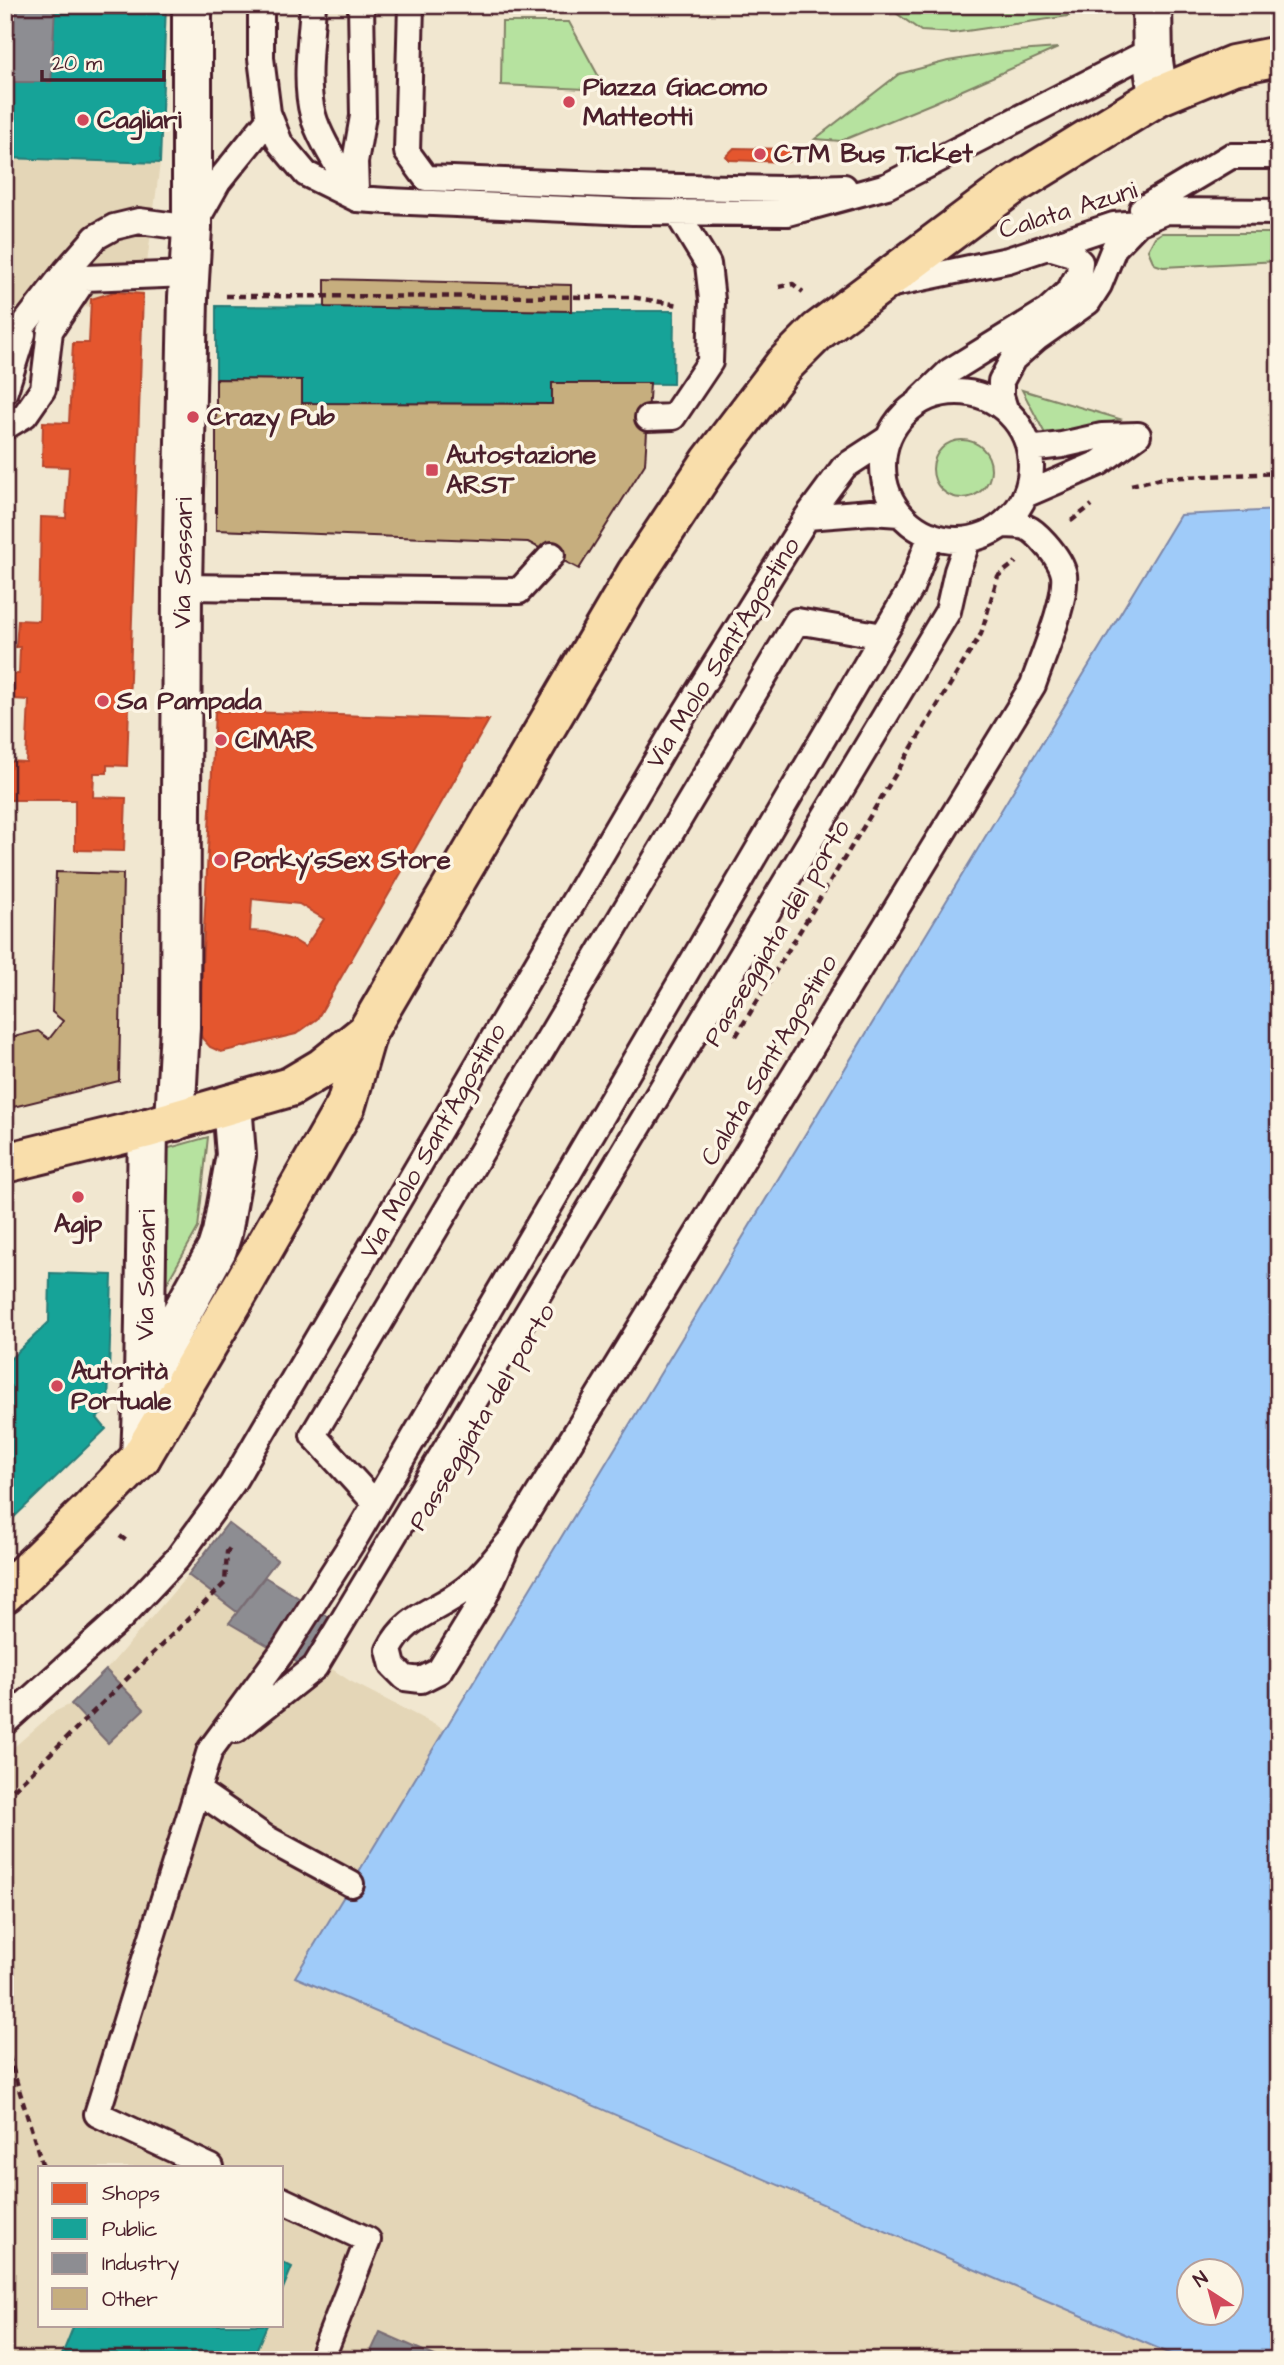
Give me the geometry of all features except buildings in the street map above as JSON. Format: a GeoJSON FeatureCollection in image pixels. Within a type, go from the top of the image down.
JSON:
{"type":"FeatureCollection","features":[{"type":"Feature","properties":{"kind":"main road"},"geometry":{"type":"LineString","coordinates":[[5,1593],[141,1457],[346,1105],[367,1032],[629,586],[710,461],[784,365],[818,331],[1010,187],[1158,96],[1233,65],[1279,56]]}},
{"type":"Feature","properties":{"kind":"main road"},"geometry":{"type":"LineString","coordinates":[[5,1163],[162,1124],[290,1087],[322,1068],[367,1032]]}},
{"type":"Feature","properties":{"kind":"street","name":"Via Sassari"},"geometry":{"type":"LineString","coordinates":[[141,1457],[147,1170],[162,1124],[180,1027],[183,587],[192,228],[192,5]]}},
{"type":"Feature","properties":{"kind":"street"},"geometry":{"type":"LineString","coordinates":[[1152,5],[1152,50],[1158,96]]}},
{"type":"Feature","properties":{"kind":"street","name":"Via Sassari"},"geometry":{"type":"LineString","coordinates":[[144,1381],[217,1249],[236,1155],[232,1104]]}},
{"type":"Feature","properties":{"kind":"lane"},"geometry":{"type":"LineString","coordinates":[[261,5],[261,58],[269,119],[280,143],[306,174],[356,199],[677,213],[788,213],[887,186],[1152,50]]}},
{"type":"Feature","properties":{"kind":"lane"},"geometry":{"type":"LineString","coordinates":[[313,5],[309,75],[312,114],[356,199]]}},
{"type":"Feature","properties":{"kind":"lane"},"geometry":{"type":"LineString","coordinates":[[356,199],[355,162],[363,116],[361,5]]}},
{"type":"Feature","properties":{"kind":"lane"},"geometry":{"type":"LineString","coordinates":[[411,5],[407,152],[426,178],[772,189],[887,186]]}},
{"type":"Feature","properties":{"kind":"lane"},"geometry":{"type":"LineString","coordinates":[[5,349],[17,321],[96,237],[114,227],[139,221],[192,228],[218,182],[269,119]]}},
{"type":"Feature","properties":{"kind":"lane"},"geometry":{"type":"LineString","coordinates":[[1005,409],[1001,396],[1001,381],[1013,359],[1037,338],[1088,302],[1099,285],[1126,224],[1231,156],[1279,156]]}},
{"type":"Feature","properties":{"kind":"lane","name":"Calata Azuni"},"geometry":{"type":"LineString","coordinates":[[875,288],[1008,260],[1167,211],[1279,212]]}},
{"type":"Feature","properties":{"kind":"lane"},"geometry":{"type":"LineString","coordinates":[[649,418],[673,417],[710,362],[712,300],[708,264],[677,213]]}},
{"type":"Feature","properties":{"kind":"lane"},"geometry":{"type":"LineString","coordinates":[[917,404],[938,394],[962,392],[985,397],[1005,409],[1020,428],[1029,449],[1031,472],[1025,495],[1003,525],[968,540],[931,536],[914,527],[900,514],[890,499],[884,482],[882,462],[887,439],[899,419],[950,371],[1047,311],[1069,291],[1079,273],[1080,262],[1072,254],[1049,247]]}},
{"type":"Feature","properties":{"kind":"lane"},"geometry":{"type":"LineString","coordinates":[[5,443],[15,421],[43,389],[50,331],[85,278],[189,285]]}},
{"type":"Feature","properties":{"kind":"lane"},"geometry":{"type":"LineString","coordinates":[[5,391],[17,321]]}},
{"type":"Feature","properties":{"kind":"lane"},"geometry":{"type":"LineString","coordinates":[[1025,495],[1099,463],[1138,435],[1102,436],[1029,449]]}},
{"type":"Feature","properties":{"kind":"lane","name":"Via Molo Sant'Agostino"},"geometry":{"type":"LineString","coordinates":[[5,1722],[122,1617],[177,1559],[232,1484],[673,732],[807,517],[844,467],[887,439]]}},
{"type":"Feature","properties":{"kind":"lane","name":"Via Molo Sant'Agostino"},"geometry":{"type":"LineString","coordinates":[[807,517],[872,512],[900,514]]}},
{"type":"Feature","properties":{"kind":"lane"},"geometry":{"type":"LineString","coordinates":[[1003,525],[1024,525],[1044,541]]}},
{"type":"Feature","properties":{"kind":"lane"},"geometry":{"type":"LineString","coordinates":[[209,2166],[97,2114],[210,1750],[285,1648],[376,1503],[911,588],[931,536]]}},
{"type":"Feature","properties":{"kind":"lane"},"geometry":{"type":"LineString","coordinates":[[210,1750],[315,1667],[948,611],[957,570],[968,540]]}},
{"type":"Feature","properties":{"kind":"lane","name":"Calata Sant'Agostino"},"geometry":{"type":"LineString","coordinates":[[509,1542],[466,1589],[412,1620],[396,1635],[389,1650],[393,1666],[405,1678],[421,1680],[439,1671],[485,1596],[509,1542],[1033,685],[1060,601],[1063,575],[1057,556],[1044,541]]}},
{"type":"Feature","properties":{"kind":"lane"},"geometry":{"type":"LineString","coordinates":[[183,587],[519,591],[552,555]]}},
{"type":"Feature","properties":{"kind":"lane"},"geometry":{"type":"LineString","coordinates":[[376,1503],[313,1435],[797,621],[883,636]]}},
{"type":"Feature","properties":{"kind":"lane"},"geometry":{"type":"LineString","coordinates":[[197,1790],[266,1838],[351,1884]]}},
{"type":"Feature","properties":{"kind":"lane"},"geometry":{"type":"LineString","coordinates":[[284,2201],[368,2240],[321,2360]]}},
{"type":"Feature","properties":{"kind":"path"},"geometry":{"type":"LineString","coordinates":[[779,287],[793,284],[803,292]]}},
{"type":"Feature","properties":{"kind":"path"},"geometry":{"type":"LineString","coordinates":[[189,285],[631,297],[680,305]]}},
{"type":"Feature","properties":{"kind":"path"},"geometry":{"type":"LineString","coordinates":[[1128,486],[1161,478],[1279,473]]}},
{"type":"Feature","properties":{"kind":"path","name":"Passeggiata del porto"},"geometry":{"type":"LineString","coordinates":[[734,1040],[981,634],[998,576],[1098,501]]}},
{"type":"Feature","properties":{"kind":"path"},"geometry":{"type":"LineString","coordinates":[[5,1798],[225,1583],[227,1552],[234,1541]]}},
{"type":"Feature","properties":{"kind":"path"},"geometry":{"type":"LineString","coordinates":[[5,2043],[43,2166]]}},
{"type":"Feature","properties":{"kind":"shaded area"},"geometry":{"type":"Polygon","coordinates":[[[5,5],[166,5],[160,163],[143,294],[114,292],[94,297],[90,305],[5,347],[5,5]]]}},
{"type":"Feature","properties":{"kind":"shaded area"},"geometry":{"type":"Polygon","coordinates":[[[228,1523],[277,1560],[265,1577],[347,1628],[326,1665],[350,1681],[445,1730],[295,1977],[1185,2360],[5,2360],[5,1755],[54,1712],[71,1704],[106,1670],[188,1575],[228,1523]]]}},
{"type":"Feature","properties":{"kind":"green space"},"geometry":{"type":"Polygon","coordinates":[[[896,5],[1069,5],[1069,16],[953,33],[921,31],[892,10],[896,5]]]}},
{"type":"Feature","properties":{"kind":"green space"},"geometry":{"type":"Polygon","coordinates":[[[502,22],[569,22],[606,90],[501,85],[502,22]]]}},
{"type":"Feature","properties":{"kind":"green space"},"geometry":{"type":"Polygon","coordinates":[[[1058,48],[841,141],[815,139],[899,74],[948,61],[1004,52],[1058,48]]]}},
{"type":"Feature","properties":{"kind":"green space"},"geometry":{"type":"Polygon","coordinates":[[[1162,233],[1279,233],[1279,261],[1163,267],[1154,264],[1148,250],[1155,237],[1162,233]]]}},
{"type":"Feature","properties":{"kind":"green space"},"geometry":{"type":"Polygon","coordinates":[[[1022,390],[1120,419],[1051,445],[1022,390]]]}},
{"type":"Feature","properties":{"kind":"green space"},"geometry":{"type":"Polygon","coordinates":[[[962,440],[973,442],[986,453],[991,469],[989,480],[978,493],[962,498],[951,496],[938,485],[933,469],[935,458],[946,445],[962,440]]]}},
{"type":"Feature","properties":{"kind":"green space"},"geometry":{"type":"Polygon","coordinates":[[[208,1137],[198,1228],[159,1297],[162,1150],[208,1137]]]}},
{"type":"Feature","properties":{"kind":"water"},"geometry":{"type":"Polygon","coordinates":[[[1279,510],[1279,2360],[1185,2360],[295,1977],[1180,515],[1279,510]]]}},
{"type":"Feature","properties":{"kind":"place","name":"Piazza Giacomo Matteotti"},"geometry":{"type":"Point","coordinates":[569,102]}},
{"type":"Feature","properties":{"kind":"place","name":"Cagliari"},"geometry":{"type":"Point","coordinates":[83,120]}},
{"type":"Feature","properties":{"kind":"place","name":"CTM Bus Ticket"},"geometry":{"type":"Point","coordinates":[760,154]}},
{"type":"Feature","properties":{"kind":"place","name":"Crazy Pub"},"geometry":{"type":"Point","coordinates":[193,417]}},
{"type":"Feature","properties":{"kind":"place","name":"Autostazione ARST"},"geometry":{"type":"Point","coordinates":[432,470]}},
{"type":"Feature","properties":{"kind":"place","name":"Sa Pampada"},"geometry":{"type":"Point","coordinates":[103,701]}},
{"type":"Feature","properties":{"kind":"place","name":"CIMAR"},"geometry":{"type":"Point","coordinates":[221,740]}},
{"type":"Feature","properties":{"kind":"place","name":"Porky'sSex Store"},"geometry":{"type":"Point","coordinates":[220,860]}},
{"type":"Feature","properties":{"kind":"place","name":"Agip"},"geometry":{"type":"Point","coordinates":[78,1197]}},
{"type":"Feature","properties":{"kind":"place","name":"Autorità Portuale"},"geometry":{"type":"Point","coordinates":[57,1386]}}]}
